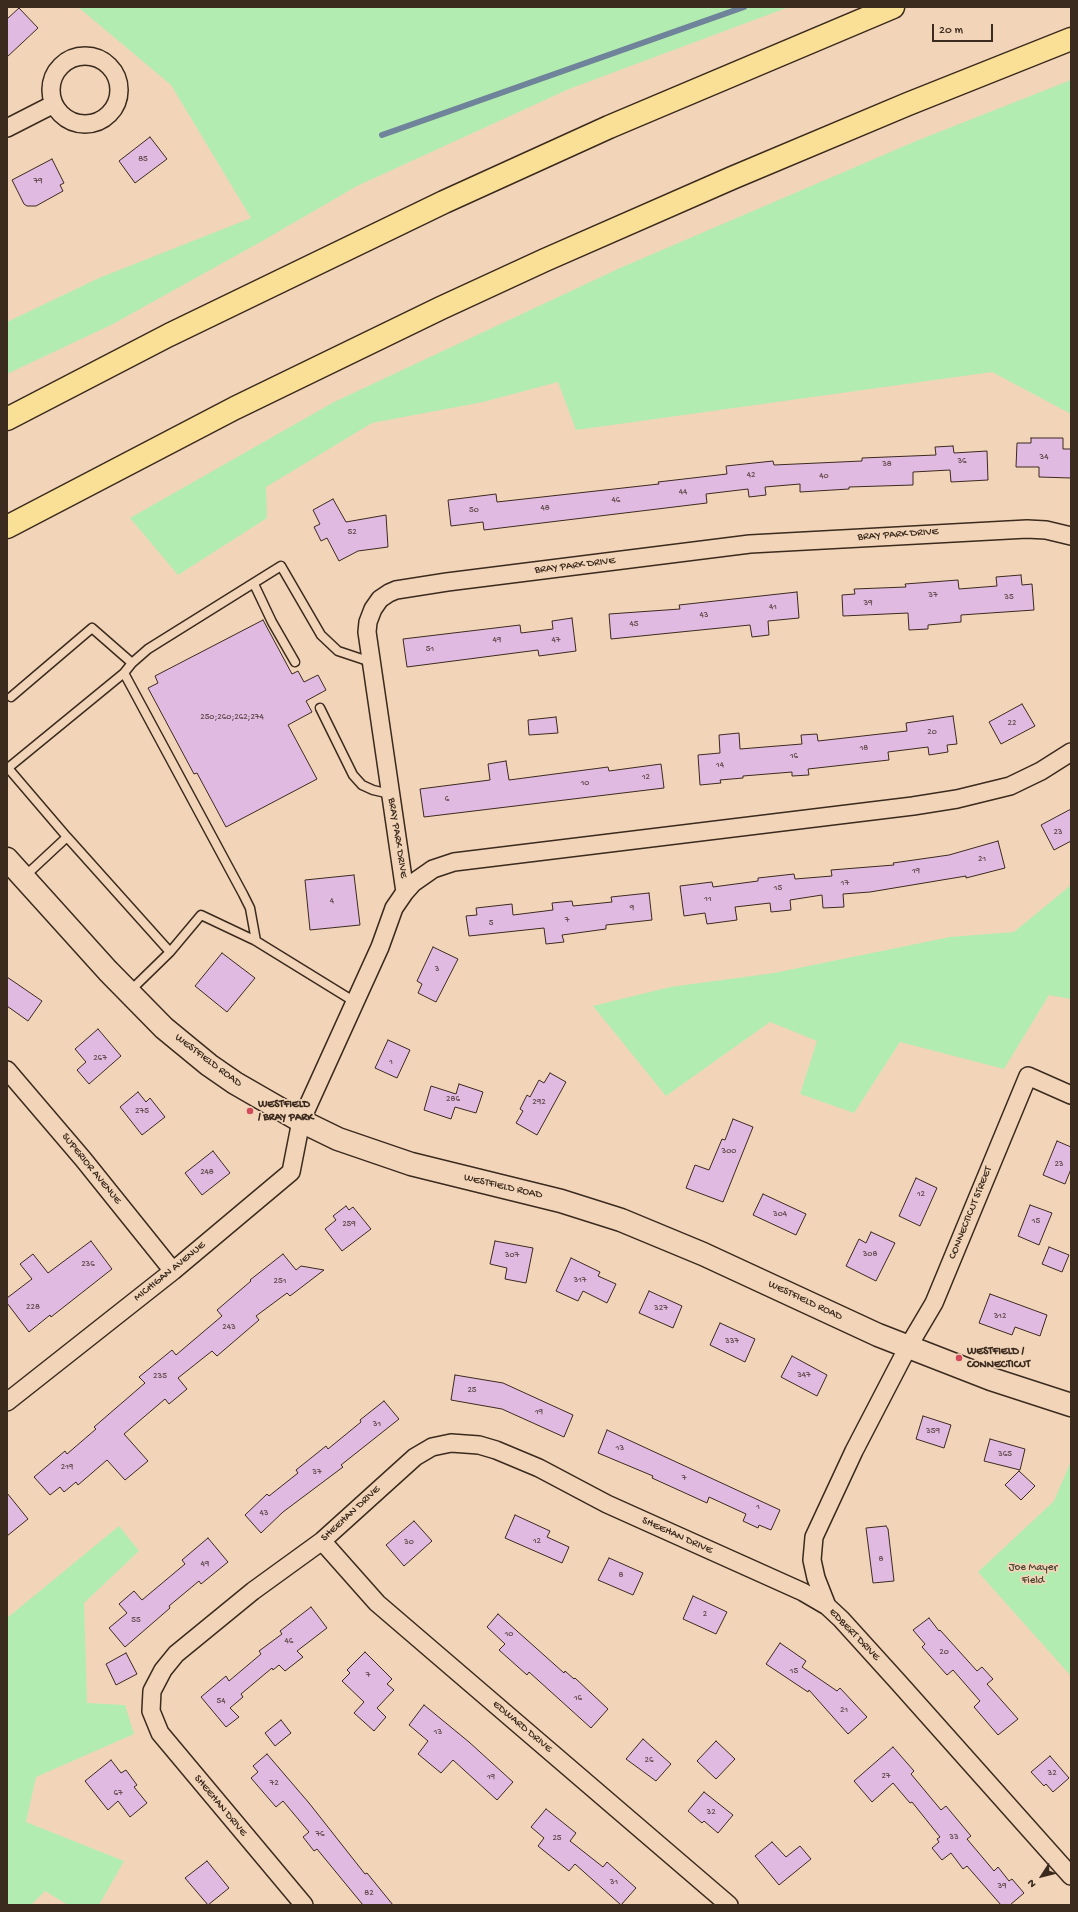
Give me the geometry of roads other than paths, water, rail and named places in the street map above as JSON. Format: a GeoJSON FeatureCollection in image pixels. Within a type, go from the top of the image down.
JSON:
{"type":"FeatureCollection","features":[{"type":"Feature","properties":{"kind":"highway"},"geometry":{"type":"LineString","coordinates":[[7,419],[232,304],[444,202],[616,124],[893,7]]}},
{"type":"Feature","properties":{"kind":"highway"},"geometry":{"type":"LineString","coordinates":[[7,527],[241,405],[545,260],[732,178],[908,104],[1071,39]]}},
{"type":"Feature","properties":{"kind":"main road","name":"WESTFIELD ROAD"},"geometry":{"type":"LineString","coordinates":[[7,859],[128,993],[164,1028],[209,1065],[262,1100],[301,1122],[338,1139],[396,1160],[561,1201],[621,1220],[676,1242],[819,1309],[908,1348],[991,1379],[1071,1405]]}},
{"type":"Feature","properties":{"kind":"street"},"geometry":{"type":"LineString","coordinates":[[83,56],[97,58],[109,66],[117,79],[119,92],[115,106],[106,117],[94,123],[74,123],[62,116],[54,104],[51,97],[51,83],[57,69],[69,60],[83,56]]}},
{"type":"Feature","properties":{"kind":"street"},"geometry":{"type":"LineString","coordinates":[[7,128],[54,104]]}},
{"type":"Feature","properties":{"kind":"street","name":"BRAY PARK DRIVE"},"geometry":{"type":"LineString","coordinates":[[404,892],[368,632],[370,615],[380,599],[396,590],[750,544],[1013,529],[1046,530],[1071,536]]}},
{"type":"Feature","properties":{"kind":"street","name":"BRAY PARK DRIVE"},"geometry":{"type":"LineString","coordinates":[[301,1122],[380,947],[394,908],[404,892],[413,883],[433,869],[454,862],[913,806],[975,795],[1010,786],[1026,779],[1071,752]]}},
{"type":"Feature","properties":{"kind":"street","name":"SUPERIOR AVENUE"},"geometry":{"type":"LineString","coordinates":[[7,1070],[83,1159],[173,1271]]}},
{"type":"Feature","properties":{"kind":"street","name":"CONNECTICUT STREET"},"geometry":{"type":"LineString","coordinates":[[908,1348],[934,1303],[1028,1076],[1071,1095]]}},
{"type":"Feature","properties":{"kind":"street","name":"MICHIGAN AVENUE"},"geometry":{"type":"LineString","coordinates":[[7,1402],[173,1271],[291,1172],[301,1122]]}},
{"type":"Feature","properties":{"kind":"street","name":"EDBERT DRIVE"},"geometry":{"type":"LineString","coordinates":[[908,1348],[854,1451],[814,1537],[812,1560],[814,1569],[827,1606],[841,1619],[899,1683],[1071,1876]]}},
{"type":"Feature","properties":{"kind":"street","name":"SHEEHAN DRIVE"},"geometry":{"type":"LineString","coordinates":[[304,1905],[165,1740],[156,1726],[150,1703],[152,1692],[163,1670],[176,1654],[253,1591],[322,1541],[414,1457],[432,1447],[461,1442],[479,1445],[514,1457],[614,1507],[803,1592],[827,1606]]}},
{"type":"Feature","properties":{"kind":"street","name":"EDWARD DRIVE"},"geometry":{"type":"LineString","coordinates":[[322,1541],[376,1603],[729,1905]]}},
{"type":"Feature","properties":{"kind":"lane"},"geometry":{"type":"LineString","coordinates":[[170,952],[66,837],[8,768],[124,673],[132,663],[148,649],[281,566],[320,635],[338,652],[371,662]]}},
{"type":"Feature","properties":{"kind":"lane"},"geometry":{"type":"LineString","coordinates":[[254,584],[272,622],[295,662]]}},
{"type":"Feature","properties":{"kind":"lane"},"geometry":{"type":"LineString","coordinates":[[11,697],[92,628],[132,663]]}},
{"type":"Feature","properties":{"kind":"lane"},"geometry":{"type":"LineString","coordinates":[[124,673],[250,908],[256,941]]}},
{"type":"Feature","properties":{"kind":"lane"},"geometry":{"type":"LineString","coordinates":[[320,708],[353,775],[362,785],[373,790],[390,794]]}},
{"type":"Feature","properties":{"kind":"lane"},"geometry":{"type":"LineString","coordinates":[[24,877],[66,837]]}},
{"type":"Feature","properties":{"kind":"lane"},"geometry":{"type":"LineString","coordinates":[[128,993],[170,952],[202,915],[256,941],[355,1002]]}},
{"type":"Feature","properties":{"kind":"waterway"},"geometry":{"type":"LineString","coordinates":[[382,135],[744,7]]}},
{"type":"Feature","properties":{"kind":"place","name":"WESTFIELD / BRAY PARK"},"geometry":{"type":"Point","coordinates":[250,1111]}},
{"type":"Feature","properties":{"kind":"place","name":"WESTFIELD / CONNECTICUT"},"geometry":{"type":"Point","coordinates":[959,1358]}},
{"type":"Feature","properties":{"kind":"park label","name":"Joe Mayer Field"},"geometry":{"type":"Point","coordinates":[1033,1574]}}]}
